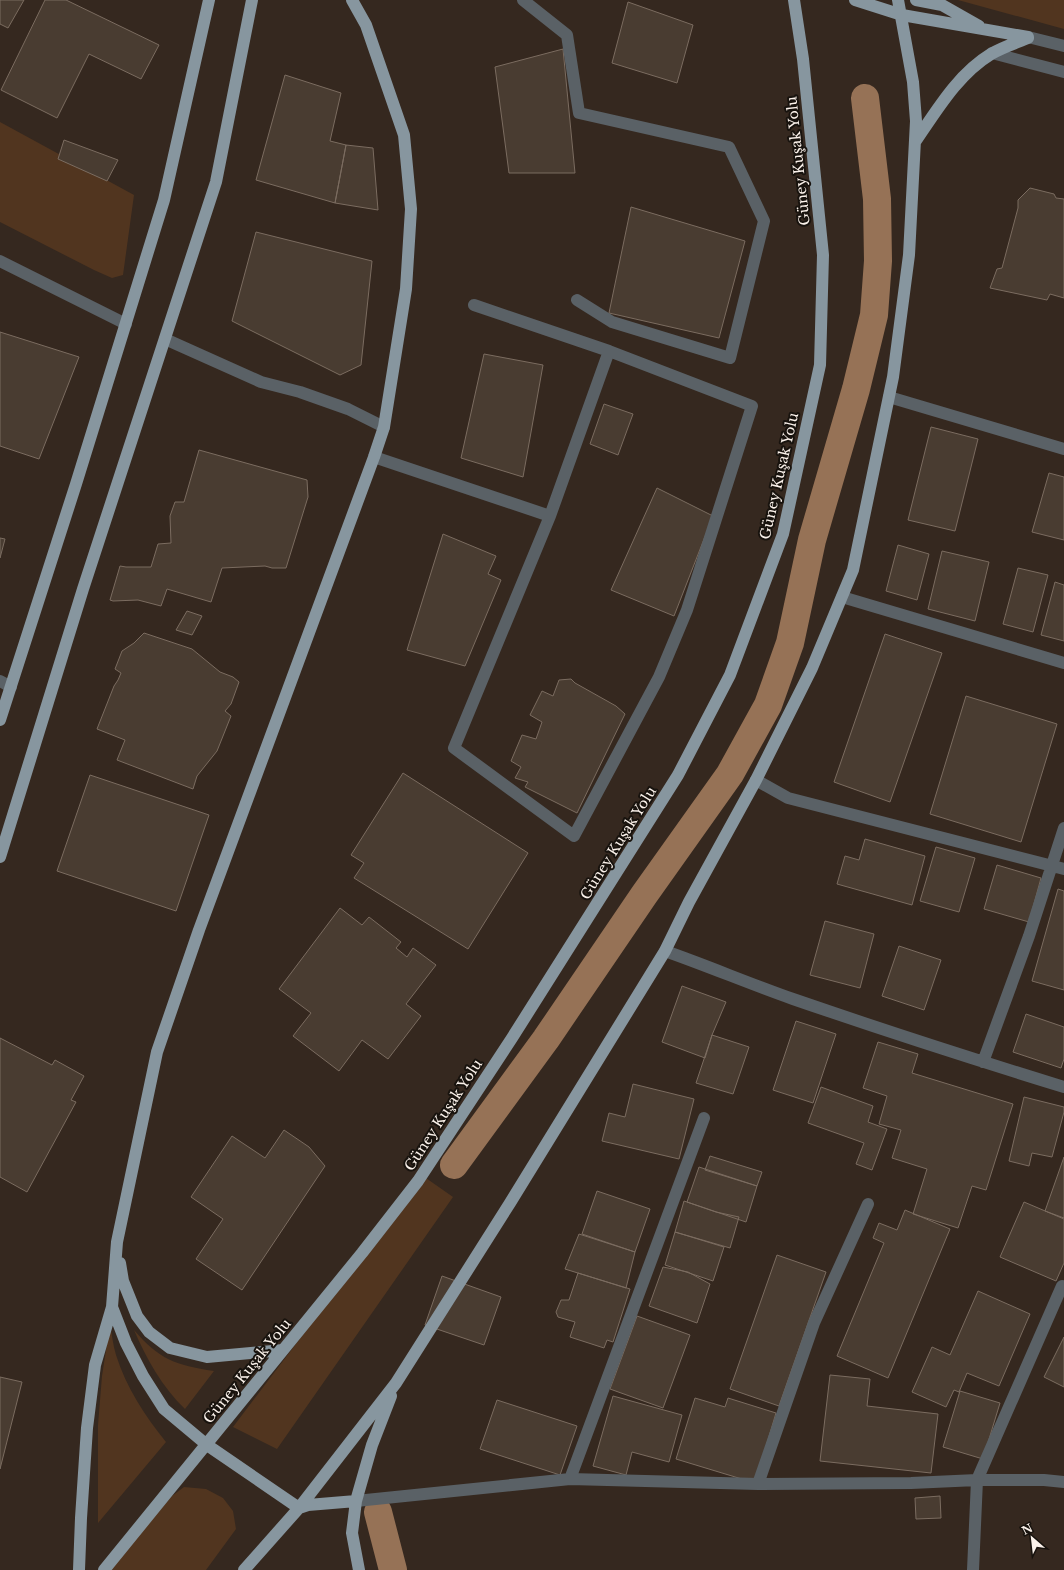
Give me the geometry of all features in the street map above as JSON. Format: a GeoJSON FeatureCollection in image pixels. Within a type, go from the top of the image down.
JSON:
{"type":"FeatureCollection","features":[{"type":"Feature","properties":{"kind":"main road"},"geometry":{"type":"LineString","coordinates":[[0,720],[164,200],[209,0]]}},
{"type":"Feature","properties":{"kind":"main road"},"geometry":{"type":"LineString","coordinates":[[0,857],[86,582],[216,182],[252,0]]}},
{"type":"Feature","properties":{"kind":"main road"},"geometry":{"type":"LineString","coordinates":[[79,1570],[87,1428],[95,1366],[112,1307],[117,1242],[157,1052],[199,930],[384,427],[406,289],[411,209],[404,135],[366,25],[352,0]]}},
{"type":"Feature","properties":{"kind":"main road","name":"Güney Kuşak Yolu"},"geometry":{"type":"LineString","coordinates":[[104,1570],[362,1253],[418,1181],[512,1038],[678,775],[730,675],[783,534],[820,365],[823,255],[803,60],[794,0]]}},
{"type":"Feature","properties":{"kind":"main road"},"geometry":{"type":"LineString","coordinates":[[855,0],[902,15],[1028,37]]}},
{"type":"Feature","properties":{"kind":"main road"},"geometry":{"type":"LineString","coordinates":[[244,1570],[299,1508],[396,1383],[510,1202],[664,951],[756,780],[812,668],[842,597],[853,570],[893,377],[909,255],[916,121],[912,82],[902,15],[898,0]]}},
{"type":"Feature","properties":{"kind":"main road"},"geometry":{"type":"LineString","coordinates":[[916,0],[942,5],[985,30]]}},
{"type":"Feature","properties":{"kind":"main road"},"geometry":{"type":"LineString","coordinates":[[914,142],[970,69],[992,53],[1028,37]]}},
{"type":"Feature","properties":{"kind":"main road"},"geometry":{"type":"LineString","coordinates":[[117,1242],[123,1281],[137,1316],[149,1332],[170,1348],[207,1357],[283,1350]]}},
{"type":"Feature","properties":{"kind":"main road"},"geometry":{"type":"LineString","coordinates":[[112,1307],[126,1343],[143,1376],[164,1409],[206,1445],[299,1508]]}},
{"type":"Feature","properties":{"kind":"main road"},"geometry":{"type":"LineString","coordinates":[[359,1570],[352,1533],[356,1501],[372,1445],[396,1383]]}},
{"type":"Feature","properties":{"kind":"main road"},"geometry":{"type":"LineString","coordinates":[[299,1508],[308,1505],[356,1501]]}},
{"type":"Feature","properties":{"kind":"street"},"geometry":{"type":"LineString","coordinates":[[523,0],[567,35],[579,114],[729,147],[764,221],[730,358],[612,322],[576,300]]}},
{"type":"Feature","properties":{"kind":"street"},"geometry":{"type":"LineString","coordinates":[[1028,37],[1064,46]]}},
{"type":"Feature","properties":{"kind":"street"},"geometry":{"type":"LineString","coordinates":[[992,53],[1064,72]]}},
{"type":"Feature","properties":{"kind":"street"},"geometry":{"type":"LineString","coordinates":[[0,261],[126,324]]}},
{"type":"Feature","properties":{"kind":"street"},"geometry":{"type":"LineString","coordinates":[[474,305],[609,351],[752,406],[687,610],[659,677],[574,836],[454,748],[550,516],[609,351]]}},
{"type":"Feature","properties":{"kind":"street"},"geometry":{"type":"LineString","coordinates":[[165,339],[261,382],[300,392],[348,409],[384,427]]}},
{"type":"Feature","properties":{"kind":"street"},"geometry":{"type":"LineString","coordinates":[[889,397],[1064,449]]}},
{"type":"Feature","properties":{"kind":"street"},"geometry":{"type":"LineString","coordinates":[[374,457],[550,516]]}},
{"type":"Feature","properties":{"kind":"street"},"geometry":{"type":"LineString","coordinates":[[842,597],[1064,663]]}},
{"type":"Feature","properties":{"kind":"street"},"geometry":{"type":"LineString","coordinates":[[0,681],[11,688]]}},
{"type":"Feature","properties":{"kind":"street"},"geometry":{"type":"LineString","coordinates":[[756,780],[788,798],[1058,867]]}},
{"type":"Feature","properties":{"kind":"street"},"geometry":{"type":"LineString","coordinates":[[983,1062],[1029,936],[1058,867],[1064,828]]}},
{"type":"Feature","properties":{"kind":"street"},"geometry":{"type":"LineString","coordinates":[[664,951],[700,963],[791,998],[983,1062],[1064,1087]]}},
{"type":"Feature","properties":{"kind":"street"},"geometry":{"type":"LineString","coordinates":[[570,1479],[704,1118]]}},
{"type":"Feature","properties":{"kind":"street"},"geometry":{"type":"LineString","coordinates":[[758,1484],[814,1323],[868,1204]]}},
{"type":"Feature","properties":{"kind":"street"},"geometry":{"type":"LineString","coordinates":[[973,1570],[977,1480],[1062,1286]]}},
{"type":"Feature","properties":{"kind":"street"},"geometry":{"type":"LineString","coordinates":[[356,1501],[570,1479],[758,1484],[911,1483],[977,1480],[1044,1480],[1064,1482]]}},
{"type":"Feature","properties":{"kind":"shaded area"},"geometry":{"type":"Polygon","coordinates":[[[958,0],[1064,0],[1064,29],[958,0]]]}},
{"type":"Feature","properties":{"kind":"shaded area"},"geometry":{"type":"Polygon","coordinates":[[[0,122],[134,195],[123,275],[112,278],[0,222],[0,122]]]}},
{"type":"Feature","properties":{"kind":"shaded area"},"geometry":{"type":"Polygon","coordinates":[[[423,1176],[453,1197],[277,1449],[233,1427],[423,1176]]]}},
{"type":"Feature","properties":{"kind":"shaded area"},"geometry":{"type":"Polygon","coordinates":[[[110,1324],[116,1355],[125,1378],[151,1422],[166,1442],[98,1523],[98,1425],[102,1376],[110,1324]]]}},
{"type":"Feature","properties":{"kind":"shaded area"},"geometry":{"type":"Polygon","coordinates":[[[134,1330],[160,1355],[169,1360],[214,1371],[185,1409],[155,1372],[134,1330]]]}},
{"type":"Feature","properties":{"kind":"shaded area"},"geometry":{"type":"Polygon","coordinates":[[[184,1487],[206,1489],[223,1498],[233,1511],[236,1529],[206,1570],[108,1570],[172,1496],[184,1487]]]}},
{"type":"Feature","properties":{"kind":"building"},"geometry":{"type":"Polygon","coordinates":[[[0,0],[24,0],[8,28],[0,24],[0,0]]]}},
{"type":"Feature","properties":{"kind":"building"},"geometry":{"type":"Polygon","coordinates":[[[45,0],[66,0],[159,45],[141,79],[89,54],[57,118],[1,90],[45,0]]]}},
{"type":"Feature","properties":{"kind":"building"},"geometry":{"type":"Polygon","coordinates":[[[628,2],[693,25],[677,83],[612,63],[628,2]]]}},
{"type":"Feature","properties":{"kind":"building"},"geometry":{"type":"Polygon","coordinates":[[[563,49],[575,173],[509,173],[495,67],[563,49]]]}},
{"type":"Feature","properties":{"kind":"building"},"geometry":{"type":"Polygon","coordinates":[[[285,75],[341,93],[330,141],[346,145],[335,203],[256,180],[285,75]]]}},
{"type":"Feature","properties":{"kind":"building"},"geometry":{"type":"Polygon","coordinates":[[[64,140],[118,160],[107,181],[58,159],[64,140]]]}},
{"type":"Feature","properties":{"kind":"building"},"geometry":{"type":"Polygon","coordinates":[[[346,145],[373,148],[378,210],[335,203],[346,145]]]}},
{"type":"Feature","properties":{"kind":"building"},"geometry":{"type":"Polygon","coordinates":[[[1030,188],[1054,194],[1056,198],[1064,199],[1064,298],[1050,294],[1047,300],[990,288],[997,269],[1002,268],[1018,208],[1018,200],[1030,188]]]}},
{"type":"Feature","properties":{"kind":"building"},"geometry":{"type":"Polygon","coordinates":[[[631,207],[745,241],[719,338],[609,313],[631,207]]]}},
{"type":"Feature","properties":{"kind":"building"},"geometry":{"type":"Polygon","coordinates":[[[256,232],[372,261],[361,365],[340,375],[232,321],[256,232]]]}},
{"type":"Feature","properties":{"kind":"building"},"geometry":{"type":"Polygon","coordinates":[[[0,332],[79,357],[39,459],[0,446],[0,332]]]}},
{"type":"Feature","properties":{"kind":"building"},"geometry":{"type":"Polygon","coordinates":[[[484,354],[543,365],[523,477],[461,458],[484,354]]]}},
{"type":"Feature","properties":{"kind":"building"},"geometry":{"type":"Polygon","coordinates":[[[604,404],[633,414],[618,455],[590,444],[604,404]]]}},
{"type":"Feature","properties":{"kind":"building"},"geometry":{"type":"Polygon","coordinates":[[[931,427],[978,439],[955,531],[908,520],[931,427]]]}},
{"type":"Feature","properties":{"kind":"building"},"geometry":{"type":"Polygon","coordinates":[[[199,450],[307,480],[308,497],[286,568],[272,568],[265,566],[222,568],[211,602],[167,589],[161,606],[138,600],[110,600],[120,566],[151,567],[158,544],[171,543],[170,516],[175,502],[184,502],[199,450]]]}},
{"type":"Feature","properties":{"kind":"building"},"geometry":{"type":"Polygon","coordinates":[[[1049,473],[1064,477],[1064,540],[1032,532],[1049,473]]]}},
{"type":"Feature","properties":{"kind":"building"},"geometry":{"type":"Polygon","coordinates":[[[657,488],[713,516],[674,616],[611,590],[657,488]]]}},
{"type":"Feature","properties":{"kind":"building"},"geometry":{"type":"Polygon","coordinates":[[[443,534],[496,556],[488,574],[501,580],[465,666],[407,650],[443,534]]]}},
{"type":"Feature","properties":{"kind":"building"},"geometry":{"type":"Polygon","coordinates":[[[0,538],[5,539],[0,558],[0,538]]]}},
{"type":"Feature","properties":{"kind":"building"},"geometry":{"type":"Polygon","coordinates":[[[898,545],[929,554],[917,600],[886,591],[898,545]]]}},
{"type":"Feature","properties":{"kind":"building"},"geometry":{"type":"Polygon","coordinates":[[[942,551],[989,562],[975,621],[928,609],[942,551]]]}},
{"type":"Feature","properties":{"kind":"building"},"geometry":{"type":"Polygon","coordinates":[[[1018,568],[1048,575],[1033,632],[1003,624],[1018,568]]]}},
{"type":"Feature","properties":{"kind":"building"},"geometry":{"type":"Polygon","coordinates":[[[1055,582],[1064,585],[1064,641],[1041,635],[1055,582]]]}},
{"type":"Feature","properties":{"kind":"building"},"geometry":{"type":"Polygon","coordinates":[[[187,611],[202,616],[192,635],[176,630],[187,611]]]}},
{"type":"Feature","properties":{"kind":"building"},"geometry":{"type":"Polygon","coordinates":[[[144,633],[192,649],[220,672],[233,677],[239,682],[231,704],[225,711],[231,716],[217,751],[197,776],[193,789],[117,760],[125,740],[97,729],[114,686],[121,673],[115,669],[122,651],[134,643],[144,633]]]}},
{"type":"Feature","properties":{"kind":"building"},"geometry":{"type":"Polygon","coordinates":[[[885,634],[942,653],[890,802],[834,782],[885,634]]]}},
{"type":"Feature","properties":{"kind":"building"},"geometry":{"type":"Polygon","coordinates":[[[571,679],[575,683],[616,706],[625,714],[577,813],[525,787],[528,782],[515,778],[521,767],[511,761],[522,735],[536,739],[542,722],[530,715],[542,691],[553,696],[559,680],[571,679]]]}},
{"type":"Feature","properties":{"kind":"building"},"geometry":{"type":"Polygon","coordinates":[[[966,696],[1057,724],[1021,842],[930,814],[966,696]]]}},
{"type":"Feature","properties":{"kind":"building"},"geometry":{"type":"Polygon","coordinates":[[[403,773],[528,853],[468,949],[354,878],[364,863],[351,855],[403,773]]]}},
{"type":"Feature","properties":{"kind":"building"},"geometry":{"type":"Polygon","coordinates":[[[90,775],[209,815],[176,911],[57,871],[90,775]]]}},
{"type":"Feature","properties":{"kind":"building"},"geometry":{"type":"Polygon","coordinates":[[[865,839],[925,856],[912,905],[837,884],[845,856],[859,860],[865,839]]]}},
{"type":"Feature","properties":{"kind":"building"},"geometry":{"type":"Polygon","coordinates":[[[936,847],[975,858],[959,912],[920,901],[936,847]]]}},
{"type":"Feature","properties":{"kind":"building"},"geometry":{"type":"Polygon","coordinates":[[[997,865],[1041,878],[1029,922],[984,909],[997,865]]]}},
{"type":"Feature","properties":{"kind":"building"},"geometry":{"type":"Polygon","coordinates":[[[1058,889],[1064,891],[1064,990],[1032,981],[1058,889]]]}},
{"type":"Feature","properties":{"kind":"building"},"geometry":{"type":"Polygon","coordinates":[[[340,908],[362,925],[369,917],[401,942],[396,948],[407,957],[413,948],[436,965],[406,1004],[421,1016],[388,1059],[362,1040],[339,1071],[293,1036],[311,1013],[279,989],[340,908]]]}},
{"type":"Feature","properties":{"kind":"building"},"geometry":{"type":"Polygon","coordinates":[[[825,921],[874,934],[860,988],[810,975],[825,921]]]}},
{"type":"Feature","properties":{"kind":"building"},"geometry":{"type":"Polygon","coordinates":[[[899,946],[941,960],[924,1010],[882,996],[899,946]]]}},
{"type":"Feature","properties":{"kind":"building"},"geometry":{"type":"Polygon","coordinates":[[[682,986],[726,1002],[712,1035],[705,1058],[662,1042],[682,986]]]}},
{"type":"Feature","properties":{"kind":"building"},"geometry":{"type":"Polygon","coordinates":[[[1026,1014],[1064,1027],[1064,1059],[1061,1068],[1013,1052],[1026,1014]]]}},
{"type":"Feature","properties":{"kind":"building"},"geometry":{"type":"Polygon","coordinates":[[[796,1021],[836,1034],[813,1103],[773,1090],[796,1021]]]}},
{"type":"Feature","properties":{"kind":"building"},"geometry":{"type":"Polygon","coordinates":[[[712,1035],[749,1047],[733,1094],[696,1083],[712,1035]]]}},
{"type":"Feature","properties":{"kind":"building"},"geometry":{"type":"Polygon","coordinates":[[[0,1038],[52,1065],[55,1060],[84,1076],[71,1100],[76,1102],[27,1192],[0,1177],[0,1038]]]}},
{"type":"Feature","properties":{"kind":"building"},"geometry":{"type":"Polygon","coordinates":[[[878,1042],[918,1054],[912,1073],[1013,1104],[986,1190],[972,1186],[958,1228],[913,1214],[927,1169],[892,1158],[901,1130],[879,1124],[887,1096],[863,1088],[878,1042]]]}},
{"type":"Feature","properties":{"kind":"building"},"geometry":{"type":"Polygon","coordinates":[[[633,1084],[694,1099],[679,1159],[602,1141],[609,1113],[625,1117],[633,1084]]]}},
{"type":"Feature","properties":{"kind":"building"},"geometry":{"type":"Polygon","coordinates":[[[821,1087],[873,1106],[868,1122],[887,1129],[872,1170],[856,1164],[864,1143],[808,1123],[821,1087]]]}},
{"type":"Feature","properties":{"kind":"building"},"geometry":{"type":"Polygon","coordinates":[[[1024,1097],[1064,1107],[1052,1157],[1032,1153],[1029,1166],[1009,1161],[1024,1097]]]}},
{"type":"Feature","properties":{"kind":"building"},"geometry":{"type":"Polygon","coordinates":[[[284,1130],[309,1147],[325,1166],[242,1290],[196,1259],[223,1219],[191,1197],[232,1136],[265,1158],[284,1130]]]}},
{"type":"Feature","properties":{"kind":"building"},"geometry":{"type":"Polygon","coordinates":[[[710,1156],[762,1172],[757,1186],[705,1170],[710,1156]]]}},
{"type":"Feature","properties":{"kind":"building"},"geometry":{"type":"Polygon","coordinates":[[[1064,1157],[1064,1218],[1045,1211],[1064,1157]]]}},
{"type":"Feature","properties":{"kind":"building"},"geometry":{"type":"Polygon","coordinates":[[[699,1167],[757,1186],[746,1222],[687,1202],[699,1167]]]}},
{"type":"Feature","properties":{"kind":"building"},"geometry":{"type":"Polygon","coordinates":[[[597,1191],[650,1209],[635,1252],[582,1234],[597,1191]]]}},
{"type":"Feature","properties":{"kind":"building"},"geometry":{"type":"Polygon","coordinates":[[[684,1201],[716,1212],[739,1217],[730,1248],[675,1232],[684,1201]]]}},
{"type":"Feature","properties":{"kind":"building"},"geometry":{"type":"Polygon","coordinates":[[[1024,1202],[1064,1219],[1064,1263],[1056,1281],[1000,1257],[1024,1202]]]}},
{"type":"Feature","properties":{"kind":"building"},"geometry":{"type":"Polygon","coordinates":[[[905,1210],[950,1229],[888,1378],[837,1356],[884,1243],[873,1238],[879,1223],[897,1230],[905,1210]]]}},
{"type":"Feature","properties":{"kind":"building"},"geometry":{"type":"Polygon","coordinates":[[[675,1232],[724,1247],[713,1281],[665,1265],[675,1232]]]}},
{"type":"Feature","properties":{"kind":"building"},"geometry":{"type":"Polygon","coordinates":[[[579,1234],[635,1252],[626,1288],[565,1269],[579,1234]]]}},
{"type":"Feature","properties":{"kind":"building"},"geometry":{"type":"Polygon","coordinates":[[[777,1255],[826,1272],[779,1406],[730,1389],[777,1255]]]}},
{"type":"Feature","properties":{"kind":"building"},"geometry":{"type":"Polygon","coordinates":[[[663,1267],[688,1272],[710,1284],[697,1323],[649,1306],[663,1267]]]}},
{"type":"Feature","properties":{"kind":"building"},"geometry":{"type":"Polygon","coordinates":[[[578,1273],[630,1289],[613,1342],[607,1340],[604,1348],[570,1337],[575,1322],[558,1317],[556,1312],[561,1300],[569,1300],[578,1273]]]}},
{"type":"Feature","properties":{"kind":"building"},"geometry":{"type":"Polygon","coordinates":[[[442,1276],[501,1297],[484,1345],[425,1325],[442,1276]]]}},
{"type":"Feature","properties":{"kind":"building"},"geometry":{"type":"Polygon","coordinates":[[[978,1291],[1030,1314],[999,1386],[967,1373],[959,1392],[954,1390],[946,1407],[912,1392],[932,1347],[950,1355],[978,1291]]]}},
{"type":"Feature","properties":{"kind":"building"},"geometry":{"type":"Polygon","coordinates":[[[637,1316],[690,1335],[663,1408],[610,1389],[637,1316]]]}},
{"type":"Feature","properties":{"kind":"building"},"geometry":{"type":"Polygon","coordinates":[[[1064,1337],[1064,1387],[1044,1377],[1064,1337]]]}},
{"type":"Feature","properties":{"kind":"building"},"geometry":{"type":"Polygon","coordinates":[[[830,1375],[870,1379],[867,1406],[938,1414],[931,1473],[820,1461],[830,1375]]]}},
{"type":"Feature","properties":{"kind":"building"},"geometry":{"type":"Polygon","coordinates":[[[0,1377],[22,1382],[0,1469],[0,1377]]]}},
{"type":"Feature","properties":{"kind":"building"},"geometry":{"type":"Polygon","coordinates":[[[960,1391],[1000,1403],[983,1459],[943,1447],[960,1391]]]}},
{"type":"Feature","properties":{"kind":"building"},"geometry":{"type":"Polygon","coordinates":[[[613,1396],[682,1415],[669,1462],[632,1452],[626,1475],[593,1466],[613,1396]]]}},
{"type":"Feature","properties":{"kind":"building"},"geometry":{"type":"Polygon","coordinates":[[[695,1398],[725,1407],[728,1398],[776,1413],[755,1483],[676,1459],[695,1398]]]}},
{"type":"Feature","properties":{"kind":"building"},"geometry":{"type":"Polygon","coordinates":[[[497,1400],[577,1426],[560,1475],[480,1449],[497,1400]]]}},
{"type":"Feature","properties":{"kind":"building"},"geometry":{"type":"Polygon","coordinates":[[[940,1496],[941,1518],[916,1519],[915,1498],[940,1496]]]}},
{"type":"Feature","properties":{"kind":"waterway"},"geometry":{"type":"LineString","coordinates":[[454,1165],[546,1039],[644,895],[730,774],[768,705],[790,643],[812,540],[856,389],[874,315],[878,261],[877,199],[865,98]]}},
{"type":"Feature","properties":{"kind":"waterway"},"geometry":{"type":"LineString","coordinates":[[378,1512],[393,1570]]}}]}
